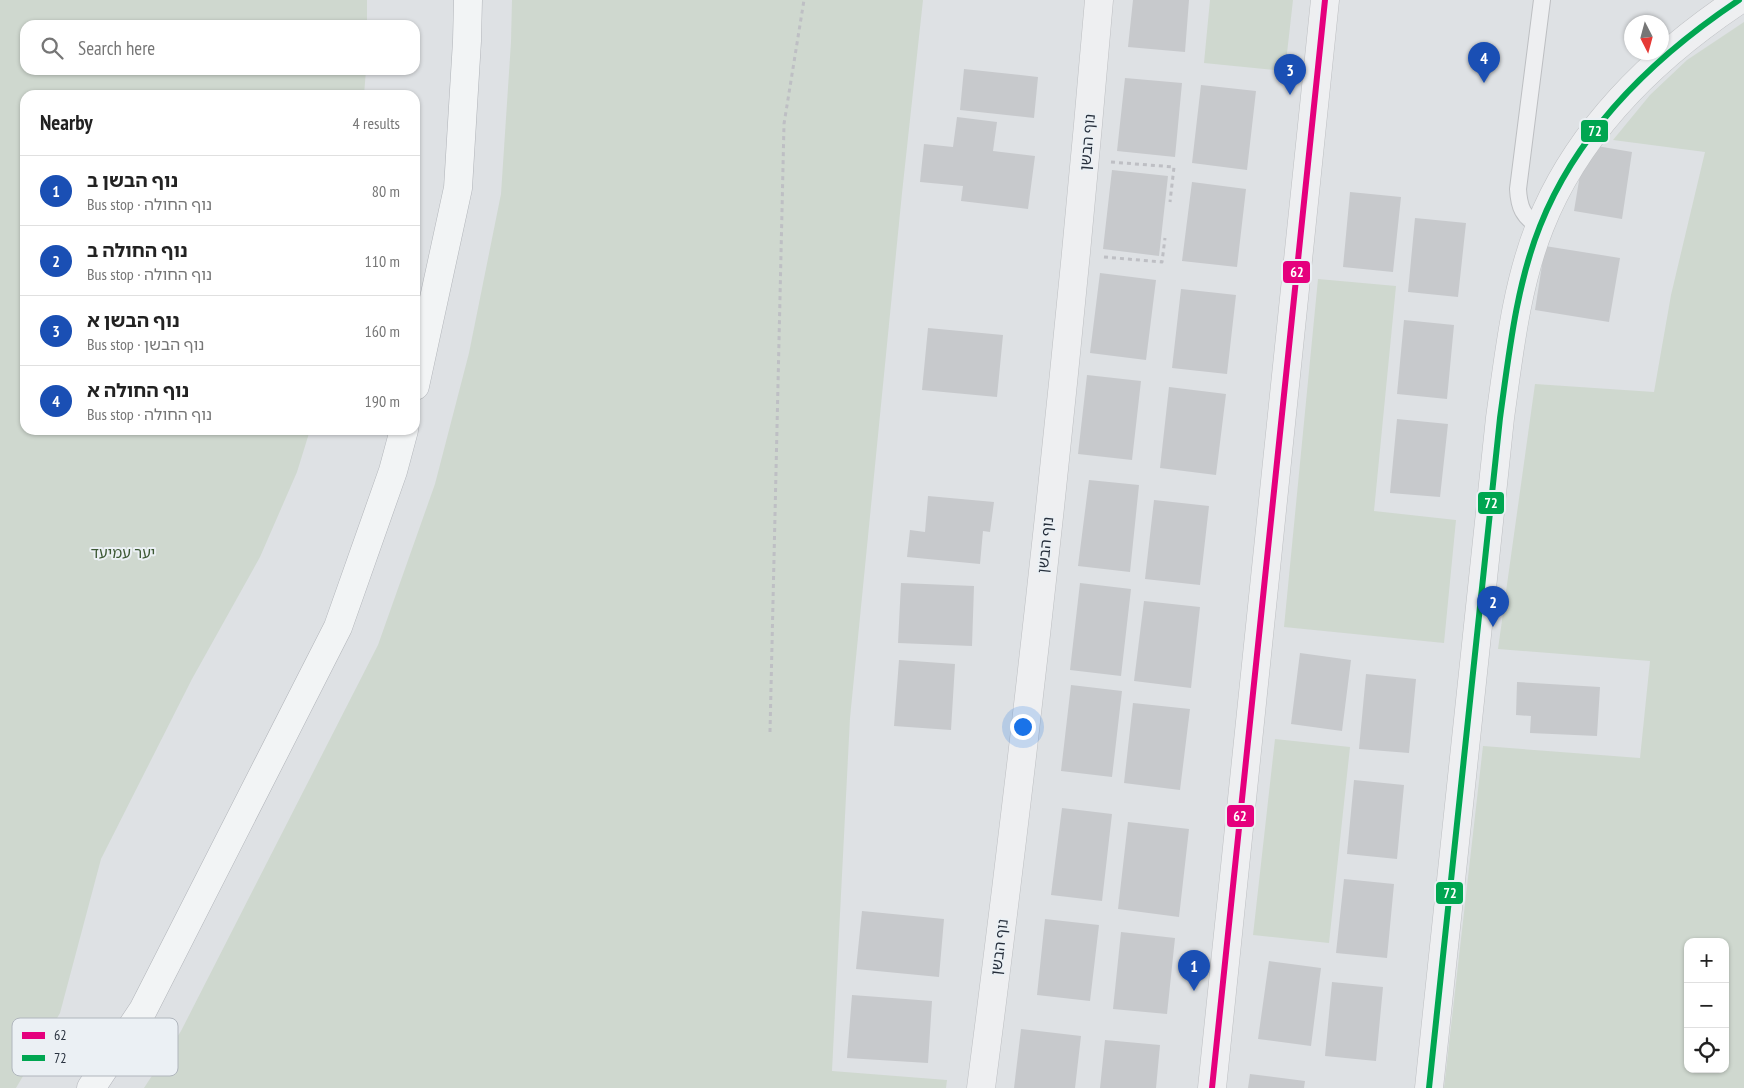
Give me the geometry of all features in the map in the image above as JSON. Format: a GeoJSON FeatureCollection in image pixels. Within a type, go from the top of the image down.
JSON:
{"type":"FeatureCollection","features":[{"type":"Feature","properties":{"kind":"highway"},"geometry":{"type":"LineString","coordinates":[[420,363],[458,188],[468,41],[468,0]]}},
{"type":"Feature","properties":{"kind":"highway"},"geometry":{"type":"LineString","coordinates":[[138,1018],[338,627],[393,471],[403,435]]}},
{"type":"Feature","properties":{"kind":"highway"},"geometry":{"type":"LineString","coordinates":[[91,1088],[99,1076]]}},
{"type":"Feature","properties":{"kind":"street","name":"נוף הבשן"},"geometry":{"type":"LineString","coordinates":[[981,1088],[1017,806],[1081,210],[1099,0]]}},
{"type":"Feature","properties":{"kind":"street"},"geometry":{"type":"LineString","coordinates":[[1212,1088],[1260,645],[1325,0]]}},
{"type":"Feature","properties":{"kind":"street"},"geometry":{"type":"LineString","coordinates":[[1429,1088],[1500,418],[1518,307],[1529,260],[1539,227],[1555,191],[1597,127],[1634,84],[1672,49],[1739,0]]}},
{"type":"Feature","properties":{"kind":"lane"},"geometry":{"type":"LineString","coordinates":[[1539,227],[1522,213],[1518,204],[1518,189],[1542,0]]}},
{"type":"Feature","properties":{"kind":"path"},"geometry":{"type":"LineString","coordinates":[[770,732],[784,124],[804,0]]}},
{"type":"Feature","properties":{"kind":"path"},"geometry":{"type":"LineString","coordinates":[[1119,162],[1174,168],[1170,202]]}},
{"type":"Feature","properties":{"kind":"path"},"geometry":{"type":"LineString","coordinates":[[1108,257],[1162,262],[1165,238]]}},
{"type":"Feature","properties":{"kind":"green space","name":"יער עמיעד"},"geometry":{"type":"Polygon","coordinates":[[[0,0],[367,0],[367,20],[20,20],[20,75],[366,75],[364,90],[20,90],[20,435],[308,435],[297,472],[260,557],[192,679],[101,859],[60,1013],[57,1018],[12,1018],[12,1076],[23,1076],[16,1088],[0,1088],[0,0]]]}},
{"type":"Feature","properties":{"kind":"green space"},"geometry":{"type":"Polygon","coordinates":[[[512,0],[923,0],[850,718],[832,1071],[947,1080],[946,1088],[144,1088],[152,1076],[178,1076],[178,1036],[378,645],[435,484],[469,353],[501,194],[512,0]]]}},
{"type":"Feature","properties":{"kind":"green space"},"geometry":{"type":"Polygon","coordinates":[[[1210,0],[1293,0],[1285,71],[1204,63],[1210,0]]]}},
{"type":"Feature","properties":{"kind":"green space"},"geometry":{"type":"Polygon","coordinates":[[[1744,22],[1744,1088],[1444,1088],[1483,746],[1640,758],[1650,661],[1498,649],[1535,384],[1654,392],[1671,295],[1705,152],[1613,140],[1650,95],[1687,60],[1744,22]]]}},
{"type":"Feature","properties":{"kind":"green space"},"geometry":{"type":"Polygon","coordinates":[[[1318,279],[1396,286],[1374,511],[1456,520],[1444,643],[1284,627],[1318,279]]]}},
{"type":"Feature","properties":{"kind":"green space"},"geometry":{"type":"Polygon","coordinates":[[[1275,739],[1350,747],[1329,943],[1253,935],[1275,739]]]}},
{"type":"Feature","properties":{"kind":"building"},"geometry":{"type":"Polygon","coordinates":[[[1133,0],[1189,0],[1185,52],[1128,47],[1133,0]]]}},
{"type":"Feature","properties":{"kind":"building"},"geometry":{"type":"Polygon","coordinates":[[[964,69],[1038,77],[1034,118],[960,110],[964,69]]]}},
{"type":"Feature","properties":{"kind":"building"},"geometry":{"type":"Polygon","coordinates":[[[1125,78],[1182,83],[1175,157],[1117,151],[1125,78]]]}},
{"type":"Feature","properties":{"kind":"building"},"geometry":{"type":"Polygon","coordinates":[[[1201,85],[1256,91],[1247,170],[1192,163],[1201,85]]]}},
{"type":"Feature","properties":{"kind":"building"},"geometry":{"type":"Polygon","coordinates":[[[957,117],[997,122],[993,151],[1035,156],[1028,209],[961,201],[963,186],[920,182],[924,144],[953,147],[957,117]]]}},
{"type":"Feature","properties":{"kind":"building"},"geometry":{"type":"Polygon","coordinates":[[[1585,144],[1632,152],[1622,219],[1574,211],[1585,144]]]}},
{"type":"Feature","properties":{"kind":"building"},"geometry":{"type":"Polygon","coordinates":[[[1112,170],[1168,176],[1159,256],[1103,249],[1112,170]]]}},
{"type":"Feature","properties":{"kind":"building"},"geometry":{"type":"Polygon","coordinates":[[[1192,182],[1246,189],[1237,267],[1182,261],[1192,182]]]}},
{"type":"Feature","properties":{"kind":"building"},"geometry":{"type":"Polygon","coordinates":[[[1350,192],[1401,197],[1393,272],[1343,267],[1350,192]]]}},
{"type":"Feature","properties":{"kind":"building"},"geometry":{"type":"Polygon","coordinates":[[[1415,218],[1466,223],[1458,297],[1408,292],[1415,218]]]}},
{"type":"Feature","properties":{"kind":"building"},"geometry":{"type":"Polygon","coordinates":[[[1545,246],[1620,258],[1609,322],[1535,310],[1545,246]]]}},
{"type":"Feature","properties":{"kind":"building"},"geometry":{"type":"Polygon","coordinates":[[[1100,273],[1156,280],[1146,360],[1090,353],[1100,273]]]}},
{"type":"Feature","properties":{"kind":"building"},"geometry":{"type":"Polygon","coordinates":[[[1181,289],[1236,295],[1227,374],[1172,368],[1181,289]]]}},
{"type":"Feature","properties":{"kind":"building"},"geometry":{"type":"Polygon","coordinates":[[[1404,320],[1454,325],[1447,399],[1397,394],[1404,320]]]}},
{"type":"Feature","properties":{"kind":"building"},"geometry":{"type":"Polygon","coordinates":[[[928,328],[1003,335],[997,397],[922,390],[928,328]]]}},
{"type":"Feature","properties":{"kind":"building"},"geometry":{"type":"Polygon","coordinates":[[[1087,375],[1141,381],[1132,460],[1078,454],[1087,375]]]}},
{"type":"Feature","properties":{"kind":"building"},"geometry":{"type":"Polygon","coordinates":[[[1169,387],[1226,394],[1216,475],[1160,468],[1169,387]]]}},
{"type":"Feature","properties":{"kind":"building"},"geometry":{"type":"Polygon","coordinates":[[[1397,419],[1448,424],[1440,497],[1390,493],[1397,419]]]}},
{"type":"Feature","properties":{"kind":"building"},"geometry":{"type":"Polygon","coordinates":[[[1089,480],[1139,485],[1130,572],[1078,566],[1089,480]]]}},
{"type":"Feature","properties":{"kind":"building"},"geometry":{"type":"Polygon","coordinates":[[[928,496],[994,502],[990,532],[983,531],[980,564],[907,557],[910,530],[925,532],[928,496]]]}},
{"type":"Feature","properties":{"kind":"building"},"geometry":{"type":"Polygon","coordinates":[[[1154,500],[1209,506],[1200,585],[1145,579],[1154,500]]]}},
{"type":"Feature","properties":{"kind":"building"},"geometry":{"type":"Polygon","coordinates":[[[901,583],[974,586],[972,646],[898,643],[901,583]]]}},
{"type":"Feature","properties":{"kind":"building"},"geometry":{"type":"Polygon","coordinates":[[[1080,583],[1131,589],[1121,676],[1070,670],[1080,583]]]}},
{"type":"Feature","properties":{"kind":"building"},"geometry":{"type":"Polygon","coordinates":[[[1144,601],[1200,607],[1191,688],[1134,681],[1144,601]]]}},
{"type":"Feature","properties":{"kind":"building"},"geometry":{"type":"Polygon","coordinates":[[[1300,653],[1351,660],[1342,731],[1291,724],[1300,653]]]}},
{"type":"Feature","properties":{"kind":"building"},"geometry":{"type":"Polygon","coordinates":[[[899,660],[955,664],[951,730],[894,726],[899,660]]]}},
{"type":"Feature","properties":{"kind":"building"},"geometry":{"type":"Polygon","coordinates":[[[1366,674],[1416,679],[1409,753],[1359,749],[1366,674]]]}},
{"type":"Feature","properties":{"kind":"building"},"geometry":{"type":"Polygon","coordinates":[[[1517,682],[1600,687],[1597,736],[1530,733],[1531,716],[1516,715],[1517,682]]]}},
{"type":"Feature","properties":{"kind":"building"},"geometry":{"type":"Polygon","coordinates":[[[1071,685],[1122,691],[1112,777],[1061,771],[1071,685]]]}},
{"type":"Feature","properties":{"kind":"building"},"geometry":{"type":"Polygon","coordinates":[[[1133,703],[1190,709],[1180,790],[1124,783],[1133,703]]]}},
{"type":"Feature","properties":{"kind":"building"},"geometry":{"type":"Polygon","coordinates":[[[1354,780],[1404,785],[1397,859],[1347,854],[1354,780]]]}},
{"type":"Feature","properties":{"kind":"building"},"geometry":{"type":"Polygon","coordinates":[[[1062,808],[1112,814],[1102,901],[1051,895],[1062,808]]]}},
{"type":"Feature","properties":{"kind":"building"},"geometry":{"type":"Polygon","coordinates":[[[1128,822],[1189,829],[1179,917],[1118,909],[1128,822]]]}},
{"type":"Feature","properties":{"kind":"building"},"geometry":{"type":"Polygon","coordinates":[[[1344,879],[1394,884],[1387,958],[1336,953],[1344,879]]]}},
{"type":"Feature","properties":{"kind":"building"},"geometry":{"type":"Polygon","coordinates":[[[862,911],[944,919],[939,977],[856,969],[862,911]]]}},
{"type":"Feature","properties":{"kind":"building"},"geometry":{"type":"Polygon","coordinates":[[[1045,919],[1099,925],[1090,1001],[1037,995],[1045,919]]]}},
{"type":"Feature","properties":{"kind":"building"},"geometry":{"type":"Polygon","coordinates":[[[1121,932],[1175,938],[1167,1014],[1113,1009],[1121,932]]]}},
{"type":"Feature","properties":{"kind":"building"},"geometry":{"type":"Polygon","coordinates":[[[1269,961],[1321,968],[1311,1046],[1258,1039],[1269,961]]]}},
{"type":"Feature","properties":{"kind":"building"},"geometry":{"type":"Polygon","coordinates":[[[1332,982],[1383,987],[1376,1061],[1325,1056],[1332,982]]]}},
{"type":"Feature","properties":{"kind":"building"},"geometry":{"type":"Polygon","coordinates":[[[852,995],[932,1001],[928,1063],[847,1058],[852,995]]]}},
{"type":"Feature","properties":{"kind":"building"},"geometry":{"type":"Polygon","coordinates":[[[1021,1029],[1081,1036],[1075,1088],[1014,1088],[1021,1029]]]}},
{"type":"Feature","properties":{"kind":"building"},"geometry":{"type":"Polygon","coordinates":[[[1105,1040],[1160,1045],[1156,1088],[1100,1088],[1105,1040]]]}},
{"type":"Feature","properties":{"kind":"building"},"geometry":{"type":"Polygon","coordinates":[[[1250,1074],[1305,1081],[1304,1088],[1248,1088],[1250,1074]]]}},
{"type":"Feature","properties":{"kind":"transit line","name":"62"},"geometry":{"type":"LineString","coordinates":[[1212,1088],[1325,0]]}},
{"type":"Feature","properties":{"kind":"transit line","name":"72"},"geometry":{"type":"LineString","coordinates":[[1429,1088],[1500,418],[1514,321],[1525,272],[1540,226],[1556,191],[1575,158],[1598,127],[1622,98],[1649,71],[1678,45],[1739,0]]}},
{"type":"Feature","properties":{"kind":"place","name":"נוף החולה א"},"geometry":{"type":"Point","coordinates":[1484,83]}},
{"type":"Feature","properties":{"kind":"place","name":"נוף הבשן א"},"geometry":{"type":"Point","coordinates":[1290,95]}},
{"type":"Feature","properties":{"kind":"place","name":"נוף החולה ב"},"geometry":{"type":"Point","coordinates":[1493,627]}},
{"type":"Feature","properties":{"kind":"place","name":"נוף הבשן ב"},"geometry":{"type":"Point","coordinates":[1194,991]}}]}
